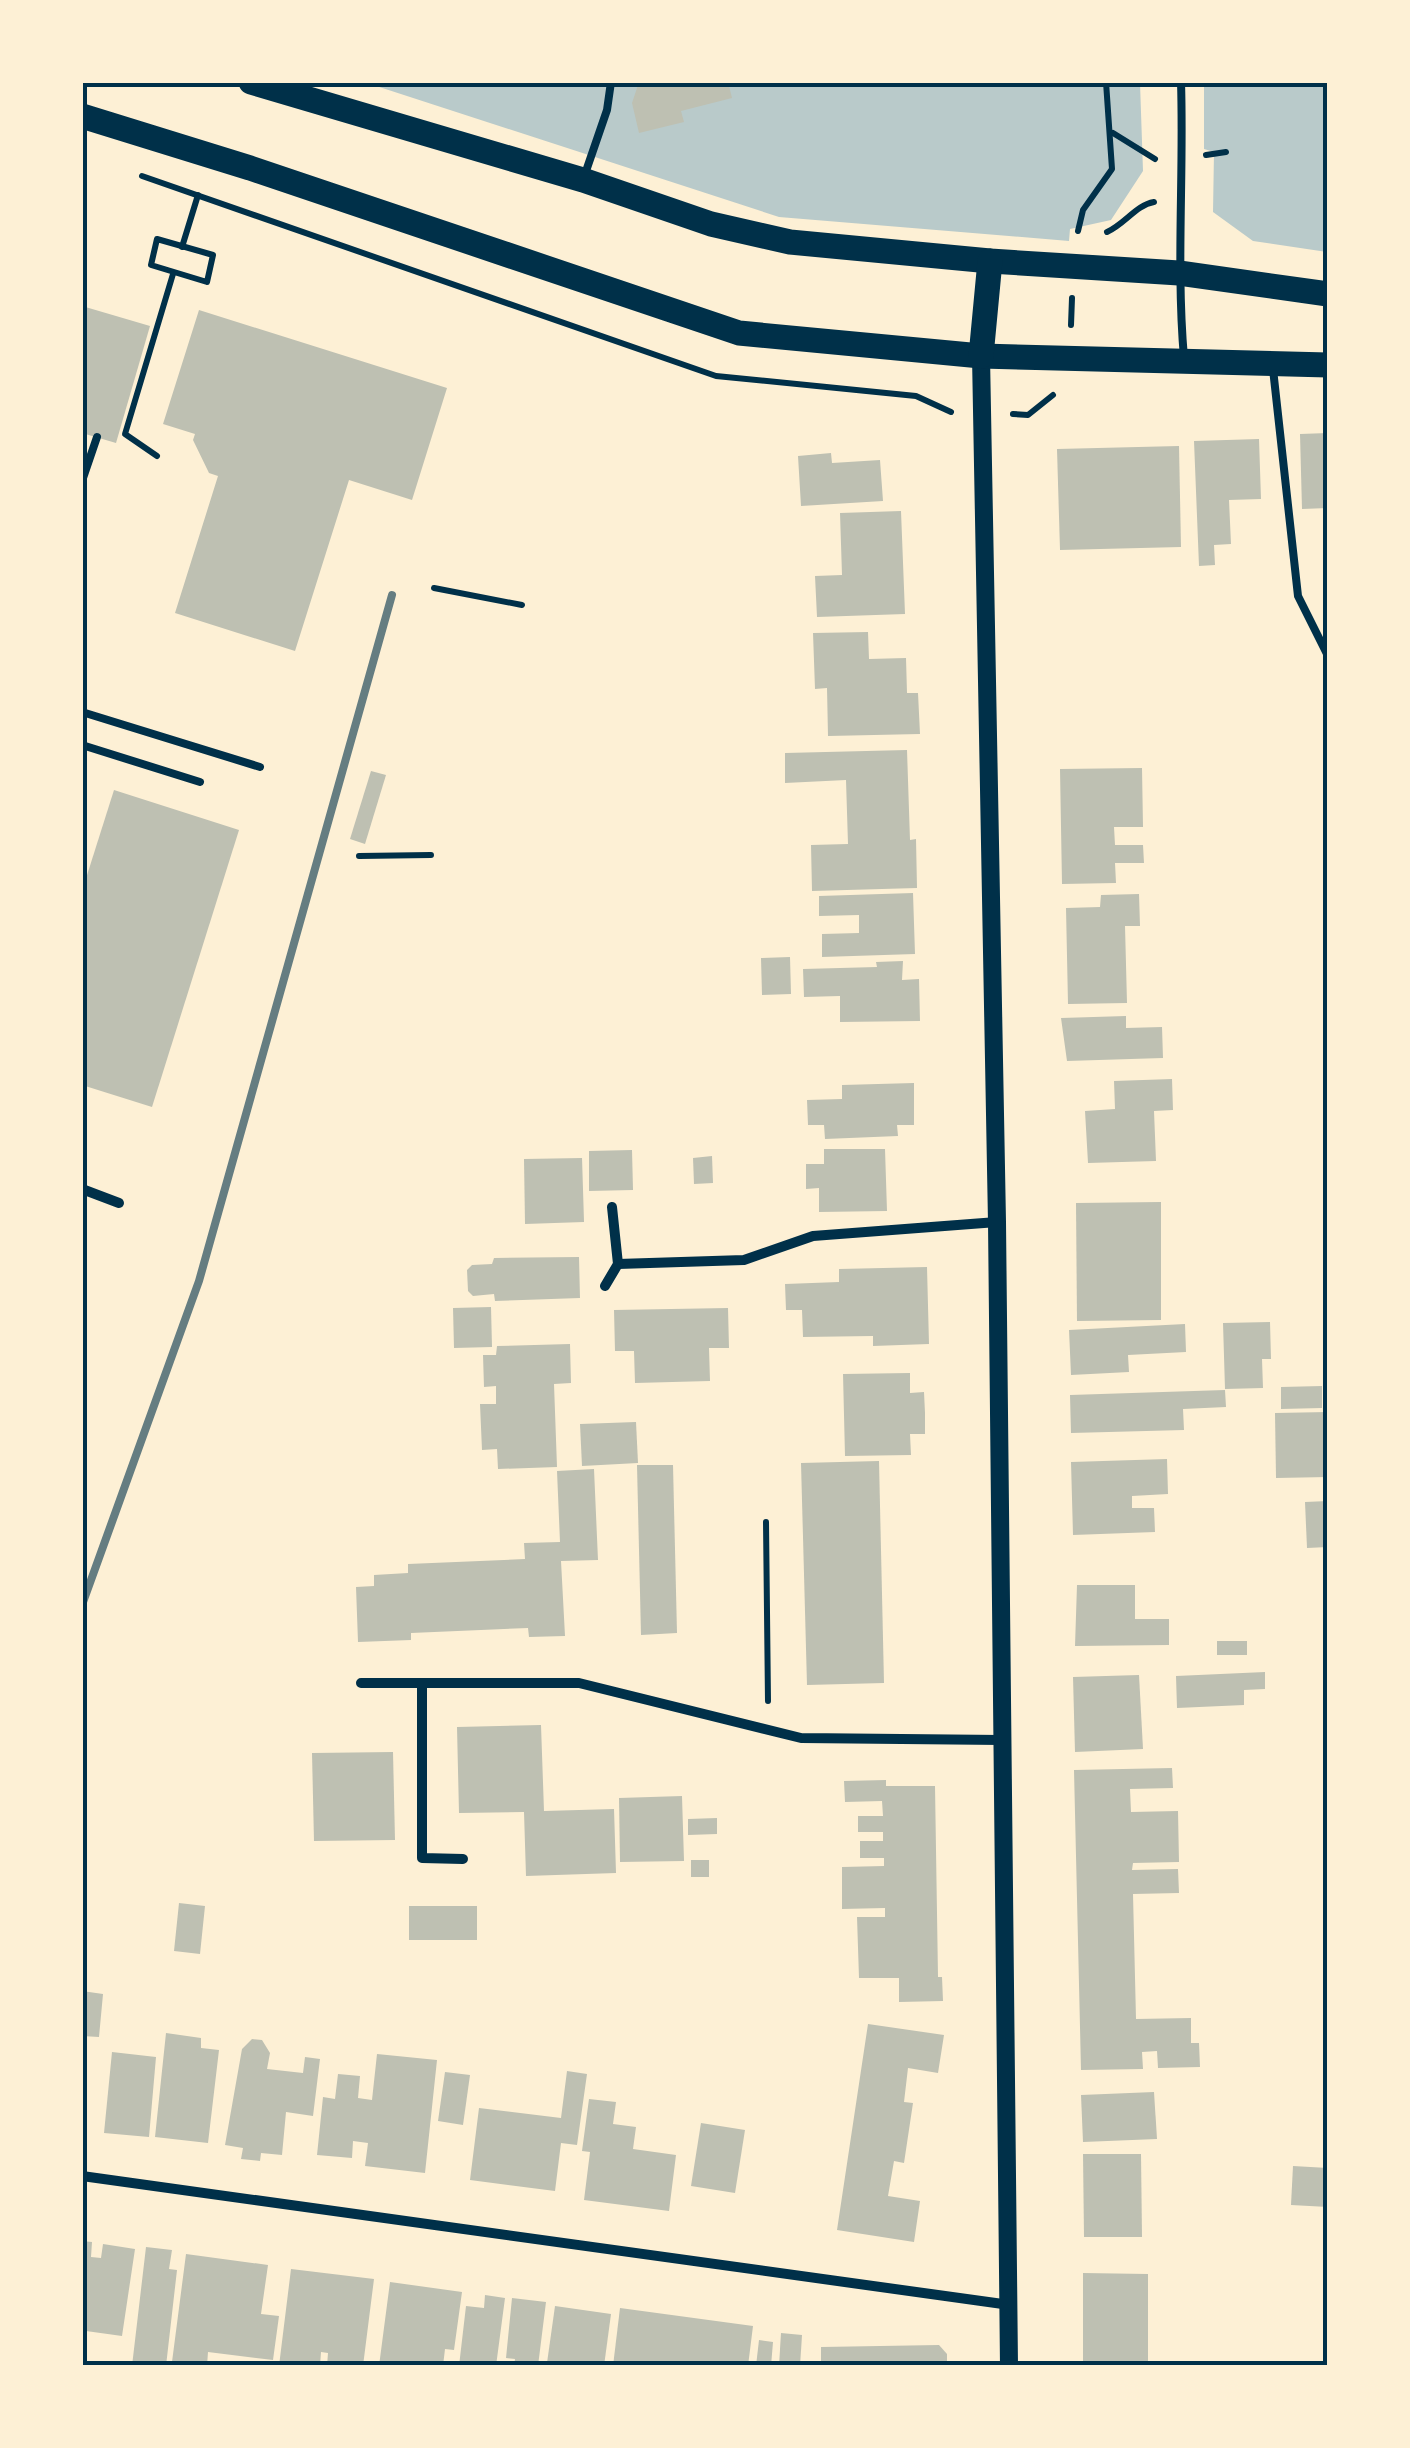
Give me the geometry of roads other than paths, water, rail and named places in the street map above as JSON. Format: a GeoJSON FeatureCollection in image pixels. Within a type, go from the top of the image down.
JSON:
{"type":"FeatureCollection","features":[{"type":"Feature","properties":{"kind":"main road"},"geometry":{"type":"LineString","coordinates":[[251,82],[582,180],[711,224],[790,242],[990,262],[1178,273],[1328,294]]}},
{"type":"Feature","properties":{"kind":"main road"},"geometry":{"type":"LineString","coordinates":[[82,116],[250,168],[740,333],[980,356],[1328,365]]}},
{"type":"Feature","properties":{"kind":"main road"},"geometry":{"type":"LineString","coordinates":[[980,356],[990,262]]}},
{"type":"Feature","properties":{"kind":"street"},"geometry":{"type":"LineString","coordinates":[[980,356],[997,1222],[1009,2366]]}},
{"type":"Feature","properties":{"kind":"street"},"geometry":{"type":"LineString","coordinates":[[82,1189],[119,1203]]}},
{"type":"Feature","properties":{"kind":"street"},"geometry":{"type":"LineString","coordinates":[[605,1286],[618,1264],[612,1207]]}},
{"type":"Feature","properties":{"kind":"street"},"geometry":{"type":"LineString","coordinates":[[618,1264],[744,1260],[813,1236],[997,1222]]}},
{"type":"Feature","properties":{"kind":"street"},"geometry":{"type":"LineString","coordinates":[[361,1683],[579,1684],[801,1738],[1002,1740]]}},
{"type":"Feature","properties":{"kind":"street"},"geometry":{"type":"LineString","coordinates":[[422,1683],[422,1858],[462,1859]]}},
{"type":"Feature","properties":{"kind":"street"},"geometry":{"type":"LineString","coordinates":[[82,2176],[1010,2304]]}},
{"type":"Feature","properties":{"kind":"lane"},"geometry":{"type":"LineString","coordinates":[[582,180],[607,110],[611,82]]}},
{"type":"Feature","properties":{"kind":"lane"},"geometry":{"type":"LineString","coordinates":[[1180,82],[1184,171],[1178,273],[1184,361]]}},
{"type":"Feature","properties":{"kind":"lane"},"geometry":{"type":"LineString","coordinates":[[1273,364],[1298,596],[1311,630],[1328,656]]}},
{"type":"Feature","properties":{"kind":"lane"},"geometry":{"type":"LineString","coordinates":[[82,481],[97,437]]}},
{"type":"Feature","properties":{"kind":"lane"},"geometry":{"type":"LineString","coordinates":[[82,712],[260,767]]}},
{"type":"Feature","properties":{"kind":"lane"},"geometry":{"type":"LineString","coordinates":[[82,745],[200,782]]}},
{"type":"Feature","properties":{"kind":"railway"},"geometry":{"type":"LineString","coordinates":[[82,1605],[199,1281],[392,595]]}}]}
